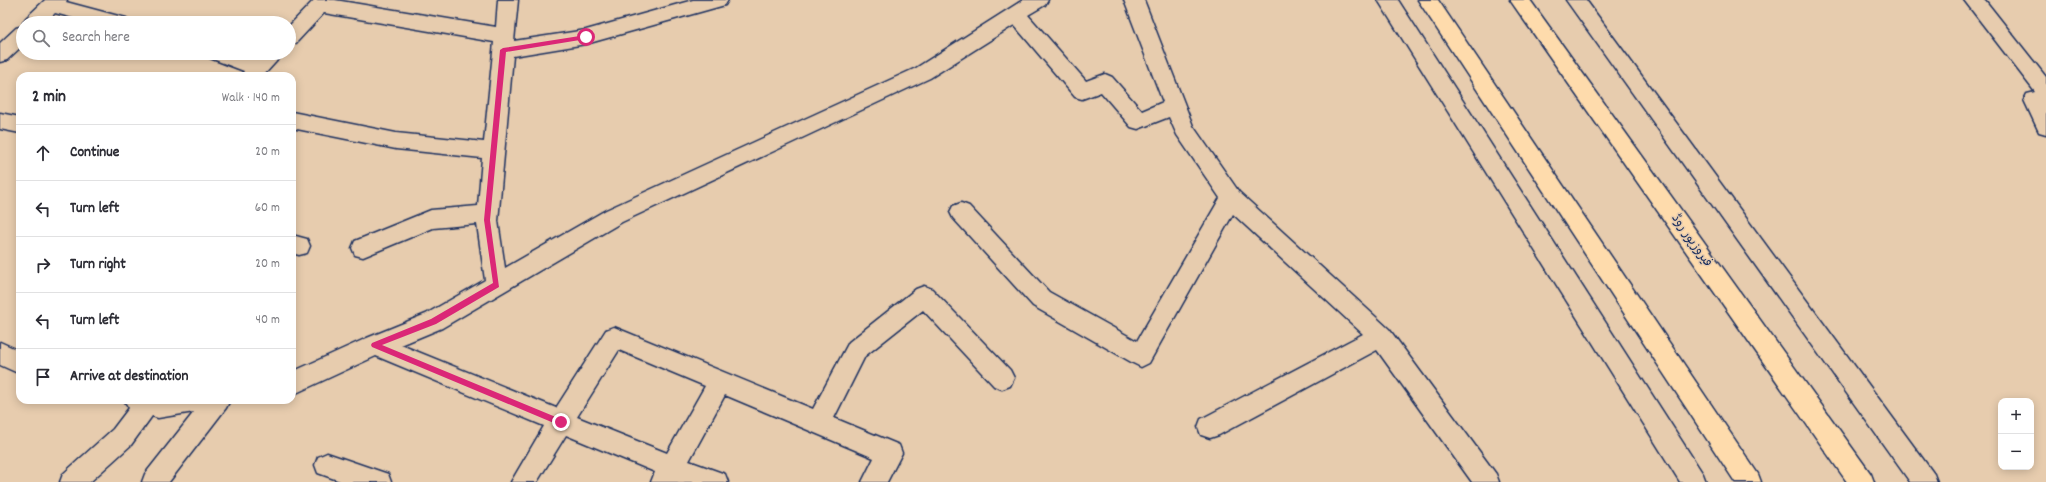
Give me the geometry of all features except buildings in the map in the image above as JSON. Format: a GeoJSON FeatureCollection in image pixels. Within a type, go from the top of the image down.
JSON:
{"type":"FeatureCollection","features":[{"type":"Feature","properties":{"kind":"highway"},"geometry":{"type":"LineString","coordinates":[[1428,0],[1749,482]]}},
{"type":"Feature","properties":{"kind":"highway","name":"فیروزپور روڈ"},"geometry":{"type":"LineString","coordinates":[[1520,0],[1862,482]]}},
{"type":"Feature","properties":{"kind":"street"},"geometry":{"type":"LineString","coordinates":[[497,285],[487,220],[508,0]]}},
{"type":"Feature","properties":{"kind":"street"},"geometry":{"type":"LineString","coordinates":[[296,31],[323,3],[504,43],[586,37],[718,0]]}},
{"type":"Feature","properties":{"kind":"street"},"geometry":{"type":"LineString","coordinates":[[296,382],[375,345],[434,322],[614,216],[922,73],[1038,0]]}},
{"type":"Feature","properties":{"kind":"street"},"geometry":{"type":"LineString","coordinates":[[1134,0],[1184,129],[1231,198],[1381,336],[1487,482]]}},
{"type":"Feature","properties":{"kind":"street"},"geometry":{"type":"LineString","coordinates":[[1388,0],[1694,482]]}},
{"type":"Feature","properties":{"kind":"street"},"geometry":{"type":"LineString","coordinates":[[1576,0],[1925,482]]}},
{"type":"Feature","properties":{"kind":"street"},"geometry":{"type":"LineString","coordinates":[[1974,0],[2046,92]]}},
{"type":"Feature","properties":{"kind":"street"},"geometry":{"type":"LineString","coordinates":[[40,16],[55,2],[98,16]]}},
{"type":"Feature","properties":{"kind":"street"},"geometry":{"type":"LineString","coordinates":[[1016,14],[1082,91],[1105,82],[1138,121],[1175,106]]}},
{"type":"Feature","properties":{"kind":"street"},"geometry":{"type":"LineString","coordinates":[[0,54],[16,39]]}},
{"type":"Feature","properties":{"kind":"street"},"geometry":{"type":"LineString","coordinates":[[231,60],[255,72],[267,60]]}},
{"type":"Feature","properties":{"kind":"street"},"geometry":{"type":"LineString","coordinates":[[2046,102],[2034,100],[2046,126]]}},
{"type":"Feature","properties":{"kind":"street"},"geometry":{"type":"LineString","coordinates":[[0,120],[16,124]]}},
{"type":"Feature","properties":{"kind":"street"},"geometry":{"type":"LineString","coordinates":[[296,121],[396,141],[494,151]]}},
{"type":"Feature","properties":{"kind":"street"},"geometry":{"type":"LineString","coordinates":[[961,212],[1041,299],[1141,356],[1231,198]]}},
{"type":"Feature","properties":{"kind":"street"},"geometry":{"type":"LineString","coordinates":[[363,248],[431,219],[488,214]]}},
{"type":"Feature","properties":{"kind":"street"},"geometry":{"type":"LineString","coordinates":[[819,423],[857,349],[924,296],[1002,378]]}},
{"type":"Feature","properties":{"kind":"street"},"geometry":{"type":"LineString","coordinates":[[1210,427],[1381,336]]}},
{"type":"Feature","properties":{"kind":"street"},"geometry":{"type":"LineString","coordinates":[[523,482],[614,337],[890,453],[874,482]]}},
{"type":"Feature","properties":{"kind":"street"},"geometry":{"type":"LineString","coordinates":[[375,345],[561,422],[668,475],[716,482]]}},
{"type":"Feature","properties":{"kind":"street"},"geometry":{"type":"LineString","coordinates":[[0,353],[16,361]]}},
{"type":"Feature","properties":{"kind":"street"},"geometry":{"type":"LineString","coordinates":[[668,475],[720,382]]}},
{"type":"Feature","properties":{"kind":"street"},"geometry":{"type":"LineString","coordinates":[[72,482],[122,437],[140,404]]}},
{"type":"Feature","properties":{"kind":"street"},"geometry":{"type":"LineString","coordinates":[[148,404],[158,407],[176,404]]}},
{"type":"Feature","properties":{"kind":"street"},"geometry":{"type":"LineString","coordinates":[[154,482],[215,404]]}},
{"type":"Feature","properties":{"kind":"street"},"geometry":{"type":"LineString","coordinates":[[327,466],[379,482]]}},
{"type":"Feature","properties":{"kind":"route"},"geometry":{"type":"LineString","coordinates":[[561,422],[375,345],[434,322],[497,285],[487,220],[503,50],[586,37]]}}]}
